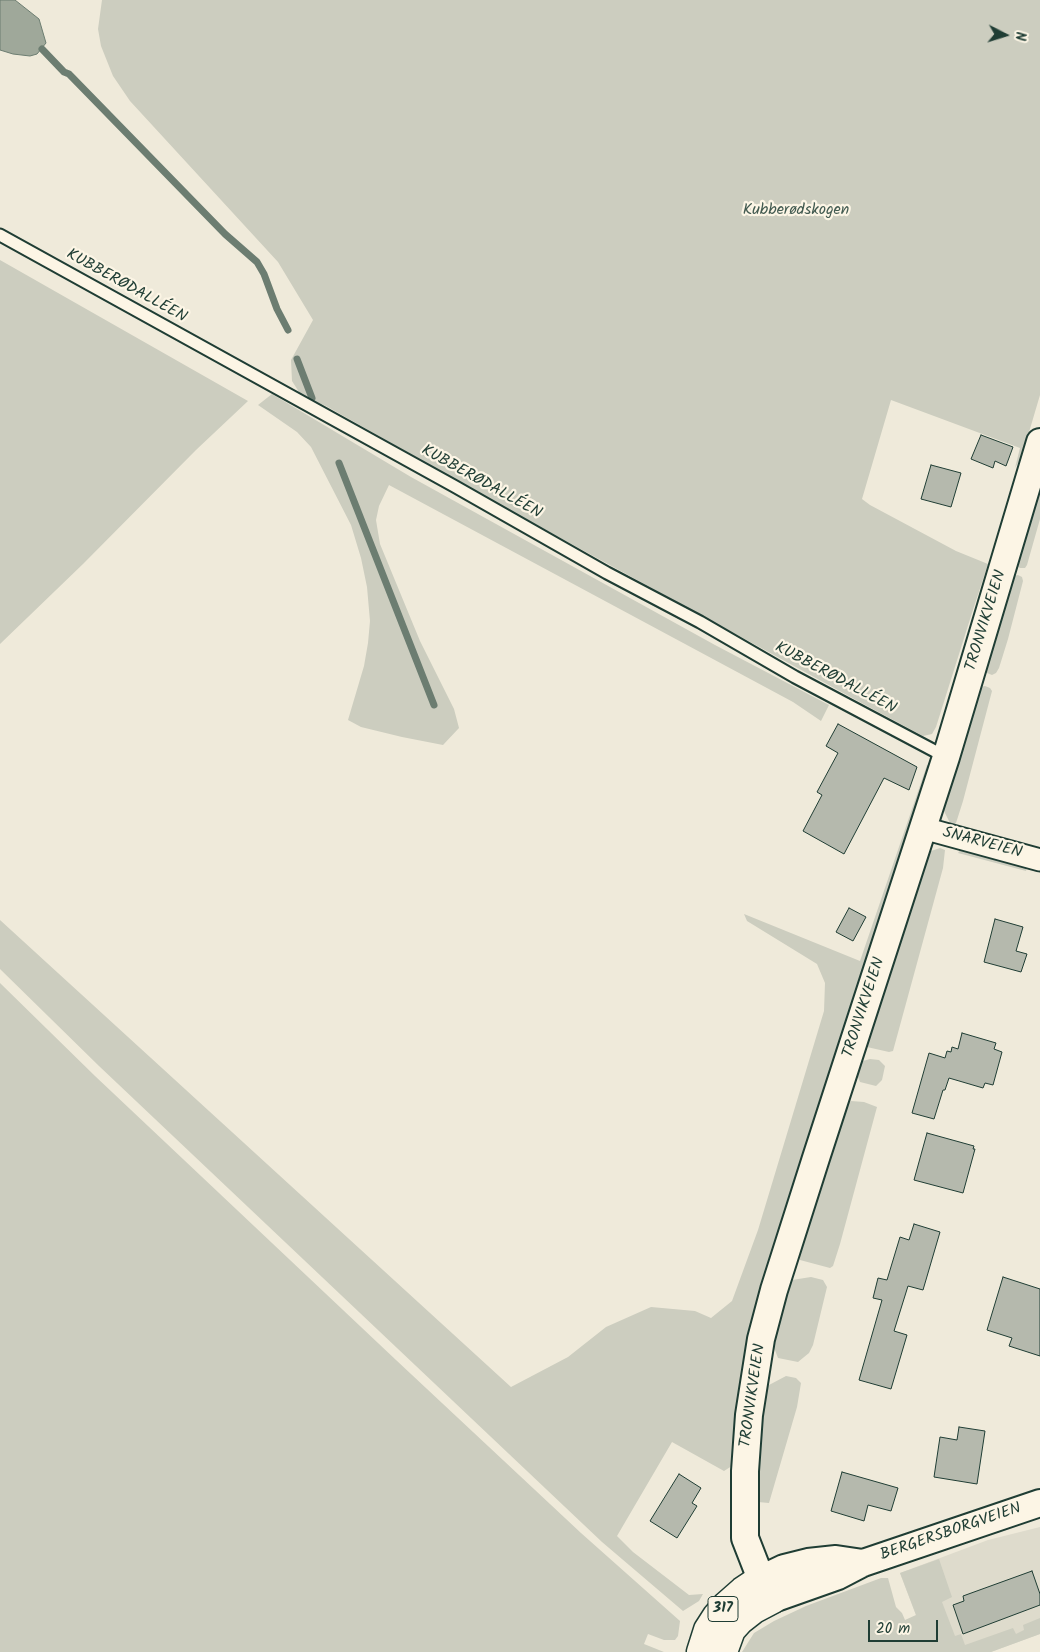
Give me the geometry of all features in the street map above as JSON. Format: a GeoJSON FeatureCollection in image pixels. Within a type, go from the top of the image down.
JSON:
{"type":"FeatureCollection","features":[{"type":"Feature","properties":{"kind":"main road","name":"317"},"geometry":{"type":"LineString","coordinates":[[701,1652],[708,1630],[726,1606],[743,1591],[767,1589]]}},
{"type":"Feature","properties":{"kind":"main road","name":"317"},"geometry":{"type":"LineString","coordinates":[[723,1652],[731,1630],[754,1609],[767,1589]]}},
{"type":"Feature","properties":{"kind":"street","name":"TRONVIKVEIEN"},"geometry":{"type":"LineString","coordinates":[[767,1589],[745,1538],[745,1480],[749,1415],[761,1339],[816,1158],[946,757],[1040,442]]}},
{"type":"Feature","properties":{"kind":"street","name":"SNARVEIEN"},"geometry":{"type":"LineString","coordinates":[[923,828],[1040,860]]}},
{"type":"Feature","properties":{"kind":"street","name":"BERGERSBORGVEIEN"},"geometry":{"type":"LineString","coordinates":[[767,1589],[784,1568],[808,1562],[836,1560],[863,1563],[1040,1503]]}},
{"type":"Feature","properties":{"kind":"lane","name":"KUBBERØDALLÉEN"},"geometry":{"type":"LineString","coordinates":[[0,236],[454,486],[607,573],[700,622],[795,677],[946,757]]}},
{"type":"Feature","properties":{"kind":"shaded area"},"geometry":{"type":"Polygon","coordinates":[[[0,0],[15,0],[39,19],[46,43],[37,54],[30,56],[0,50],[0,0]]]}},
{"type":"Feature","properties":{"kind":"shaded area"},"geometry":{"type":"Polygon","coordinates":[[[1040,1527],[1040,1634],[991,1652],[930,1652],[900,1573],[988,1540],[1040,1527]]]}},
{"type":"Feature","properties":{"kind":"green space","name":"Kubberødskogen"},"geometry":{"type":"Polygon","coordinates":[[[102,0],[1040,0],[1040,395],[1022,456],[1015,468],[1020,448],[891,400],[862,499],[956,551],[988,564],[936,727],[932,734],[923,736],[856,700],[299,392],[292,381],[291,360],[313,320],[278,262],[130,101],[113,76],[101,46],[98,29],[102,0]]]}},
{"type":"Feature","properties":{"kind":"green space"},"geometry":{"type":"Polygon","coordinates":[[[0,260],[248,401],[0,644],[0,260]]]}},
{"type":"Feature","properties":{"kind":"green space"},"geometry":{"type":"Polygon","coordinates":[[[272,394],[411,477],[715,645],[829,705],[821,721],[793,702],[389,485],[379,506],[376,520],[380,544],[420,641],[454,709],[459,728],[443,745],[361,727],[348,720],[364,666],[370,621],[367,587],[361,558],[351,525],[311,447],[297,432],[258,405],[272,394]]]}},
{"type":"Feature","properties":{"kind":"green space"},"geometry":{"type":"Polygon","coordinates":[[[1040,480],[1040,519],[1027,565],[1025,568],[1020,568],[1016,565],[1040,480]]]}},
{"type":"Feature","properties":{"kind":"green space"},"geometry":{"type":"Polygon","coordinates":[[[1018,575],[1022,577],[1023,581],[1008,639],[999,668],[992,675],[987,673],[986,668],[1013,576],[1018,575]]]}},
{"type":"Feature","properties":{"kind":"green space"},"geometry":{"type":"Polygon","coordinates":[[[985,686],[992,691],[963,801],[956,823],[953,825],[943,809],[945,799],[980,687],[985,686]]]}},
{"type":"Feature","properties":{"kind":"green space"},"geometry":{"type":"Polygon","coordinates":[[[927,765],[931,765],[735,1464],[724,1471],[672,1442],[617,1536],[633,1552],[689,1595],[703,1594],[699,1601],[683,1611],[602,1542],[99,1066],[0,969],[0,920],[511,1387],[568,1357],[606,1327],[651,1307],[695,1311],[711,1318],[732,1301],[758,1230],[824,1011],[825,983],[817,964],[747,921],[744,914],[860,961],[927,765]]]}},
{"type":"Feature","properties":{"kind":"green space"},"geometry":{"type":"Polygon","coordinates":[[[940,848],[945,850],[943,868],[893,1051],[889,1052],[867,1047],[866,1043],[926,858],[931,851],[940,848]]]}},
{"type":"Feature","properties":{"kind":"green space"},"geometry":{"type":"Polygon","coordinates":[[[965,849],[1027,867],[1026,871],[958,853],[960,850],[965,849]]]}},
{"type":"Feature","properties":{"kind":"green space"},"geometry":{"type":"Polygon","coordinates":[[[0,983],[95,1076],[396,1360],[581,1533],[680,1621],[678,1636],[675,1640],[664,1640],[648,1634],[644,1644],[664,1652],[0,1652],[0,983]]]}},
{"type":"Feature","properties":{"kind":"green space"},"geometry":{"type":"Polygon","coordinates":[[[870,1059],[879,1060],[885,1066],[882,1080],[876,1086],[860,1082],[857,1075],[859,1066],[863,1061],[870,1059]]]}},
{"type":"Feature","properties":{"kind":"green space"},"geometry":{"type":"Polygon","coordinates":[[[851,1101],[864,1102],[877,1107],[840,1244],[833,1266],[830,1268],[800,1260],[798,1251],[845,1105],[851,1101]]]}},
{"type":"Feature","properties":{"kind":"green space"},"geometry":{"type":"Polygon","coordinates":[[[811,1277],[823,1280],[827,1287],[813,1345],[809,1353],[798,1362],[778,1358],[773,1345],[786,1291],[792,1280],[811,1277]]]}},
{"type":"Feature","properties":{"kind":"green space"},"geometry":{"type":"Polygon","coordinates":[[[786,1376],[796,1378],[801,1383],[797,1407],[769,1503],[758,1502],[761,1421],[766,1390],[769,1385],[786,1376]]]}},
{"type":"Feature","properties":{"kind":"green space"},"geometry":{"type":"Polygon","coordinates":[[[939,1559],[952,1597],[942,1602],[955,1636],[961,1634],[965,1645],[1013,1628],[1016,1634],[1024,1630],[1023,1625],[1040,1618],[1040,1634],[991,1652],[742,1652],[754,1633],[774,1621],[806,1606],[881,1578],[888,1578],[896,1607],[902,1613],[905,1620],[916,1615],[900,1573],[939,1559]]]}},
{"type":"Feature","properties":{"kind":"building"},"geometry":{"type":"Polygon","coordinates":[[[981,435],[1013,447],[1006,466],[995,461],[993,468],[971,459],[981,435]]]}},
{"type":"Feature","properties":{"kind":"building"},"geometry":{"type":"Polygon","coordinates":[[[931,465],[961,473],[951,507],[921,499],[931,465]]]}},
{"type":"Feature","properties":{"kind":"building"},"geometry":{"type":"Polygon","coordinates":[[[838,724],[917,767],[909,790],[884,778],[844,854],[803,831],[822,795],[817,792],[838,753],[826,746],[838,724]]]}},
{"type":"Feature","properties":{"kind":"building"},"geometry":{"type":"Polygon","coordinates":[[[849,908],[866,917],[853,941],[836,932],[849,908]]]}},
{"type":"Feature","properties":{"kind":"building"},"geometry":{"type":"Polygon","coordinates":[[[995,919],[1023,927],[1016,951],[1027,954],[1021,972],[984,962],[995,919]]]}},
{"type":"Feature","properties":{"kind":"building"},"geometry":{"type":"Polygon","coordinates":[[[962,1033],[996,1043],[994,1049],[1002,1052],[993,1085],[985,1083],[983,1088],[949,1078],[945,1090],[943,1090],[934,1119],[912,1113],[929,1053],[945,1058],[947,1051],[951,1052],[952,1047],[958,1049],[962,1033]]]}},
{"type":"Feature","properties":{"kind":"building"},"geometry":{"type":"Polygon","coordinates":[[[927,1133],[974,1146],[973,1149],[975,1149],[963,1193],[914,1180],[927,1133]]]}},
{"type":"Feature","properties":{"kind":"building"},"geometry":{"type":"Polygon","coordinates":[[[914,1224],[940,1232],[923,1290],[908,1286],[894,1331],[907,1335],[891,1389],[859,1380],[882,1300],[873,1298],[878,1278],[887,1280],[900,1237],[909,1240],[914,1224]]]}},
{"type":"Feature","properties":{"kind":"building"},"geometry":{"type":"Polygon","coordinates":[[[1003,1277],[1040,1289],[1040,1356],[1009,1346],[1012,1338],[987,1330],[1003,1277]]]}},
{"type":"Feature","properties":{"kind":"building"},"geometry":{"type":"Polygon","coordinates":[[[959,1427],[985,1431],[977,1484],[934,1477],[940,1437],[957,1440],[959,1427]]]}},
{"type":"Feature","properties":{"kind":"building"},"geometry":{"type":"Polygon","coordinates":[[[842,1472],[898,1488],[891,1511],[868,1505],[864,1521],[831,1511],[842,1472]]]}},
{"type":"Feature","properties":{"kind":"building"},"geometry":{"type":"Polygon","coordinates":[[[679,1474],[701,1488],[692,1503],[697,1506],[677,1538],[650,1521],[679,1474]]]}},
{"type":"Feature","properties":{"kind":"building"},"geometry":{"type":"Polygon","coordinates":[[[1032,1571],[1040,1594],[1040,1605],[963,1634],[953,1605],[964,1601],[963,1596],[1032,1571]]]}},
{"type":"Feature","properties":{"kind":"waterway"},"geometry":{"type":"LineString","coordinates":[[42,49],[64,72],[69,74],[225,234],[257,262],[288,330]]}},
{"type":"Feature","properties":{"kind":"waterway"},"geometry":{"type":"LineString","coordinates":[[297,359],[312,398]]}},
{"type":"Feature","properties":{"kind":"waterway"},"geometry":{"type":"LineString","coordinates":[[339,463],[434,705]]}}]}
